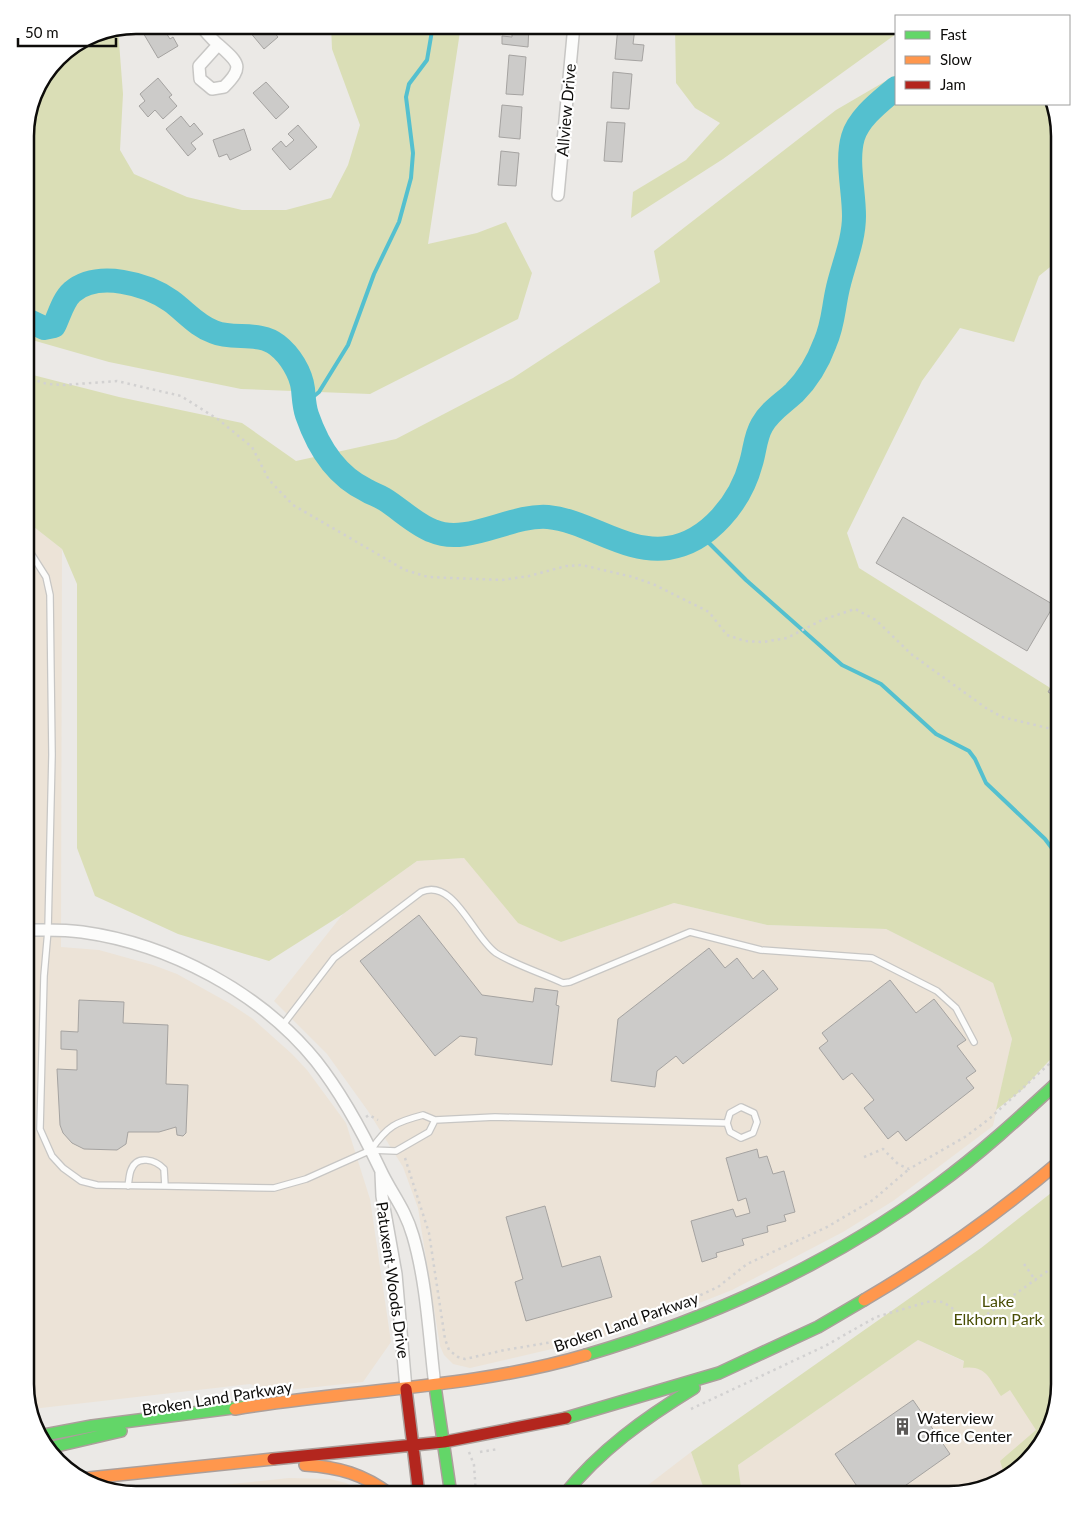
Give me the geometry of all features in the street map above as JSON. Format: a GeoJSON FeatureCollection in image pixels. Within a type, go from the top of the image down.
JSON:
{"type":"FeatureCollection","features":[{"type":"Feature","properties":{"kind":"main road","name":"Broken Land Parkway"},"geometry":{"type":"LineString","coordinates":[[55,1446],[96,1436],[248,1406],[484,1379],[554,1364],[624,1344],[736,1301],[777,1281],[847,1242],[935,1186],[1012,1124],[1051,1088]]}},
{"type":"Feature","properties":{"kind":"main road"},"geometry":{"type":"LineString","coordinates":[[572,1486],[598,1456],[629,1430],[719,1373],[818,1327],[924,1266],[1007,1206],[1051,1169]]}},
{"type":"Feature","properties":{"kind":"main road"},"geometry":{"type":"LineString","coordinates":[[94,1478],[444,1442],[565,1418],[719,1373]]}},
{"type":"Feature","properties":{"kind":"main road"},"geometry":{"type":"LineString","coordinates":[[435,1386],[450,1486]]}},
{"type":"Feature","properties":{"kind":"main road"},"geometry":{"type":"LineString","coordinates":[[406,1389],[418,1486]]}},
{"type":"Feature","properties":{"kind":"main road"},"geometry":{"type":"LineString","coordinates":[[47,1435],[92,1426],[248,1406]]}},
{"type":"Feature","properties":{"kind":"main road"},"geometry":{"type":"LineString","coordinates":[[255,1462],[345,1469],[360,1473],[378,1486]]}},
{"type":"Feature","properties":{"kind":"street"},"geometry":{"type":"LineString","coordinates":[[208,34],[218,45]]}},
{"type":"Feature","properties":{"kind":"street","name":"Allview Drive"},"geometry":{"type":"LineString","coordinates":[[558,195],[573,34]]}},
{"type":"Feature","properties":{"kind":"street","name":"Patuxent Woods Drive"},"geometry":{"type":"LineString","coordinates":[[34,930],[101,935],[160,952],[237,992],[282,1026],[316,1061],[334,1086],[405,1212],[414,1238],[421,1274],[435,1386]]}},
{"type":"Feature","properties":{"kind":"street","name":"Patuxent Woods Drive"},"geometry":{"type":"LineString","coordinates":[[381,1171],[382,1196],[396,1274],[406,1389]]}},
{"type":"Feature","properties":{"kind":"lane"},"geometry":{"type":"LineString","coordinates":[[34,558],[46,577],[50,595],[52,755],[48,930],[44,976],[40,1129],[52,1156],[72,1176],[97,1185],[274,1188],[306,1179],[371,1150],[396,1151],[429,1132],[435,1120]]}},
{"type":"Feature","properties":{"kind":"lane"},"geometry":{"type":"LineString","coordinates":[[282,1026],[334,958],[428,888],[443,892],[495,952],[563,982],[570,982],[690,932],[761,950],[872,958],[937,991],[956,1008],[974,1042]]}},
{"type":"Feature","properties":{"kind":"lane"},"geometry":{"type":"LineString","coordinates":[[741,1108],[754,1113],[757,1122],[753,1133],[741,1138],[730,1132],[727,1123],[730,1113],[741,1108]]}},
{"type":"Feature","properties":{"kind":"lane"},"geometry":{"type":"LineString","coordinates":[[371,1150],[383,1131],[404,1120],[424,1115],[435,1120],[495,1118],[727,1123]]}},
{"type":"Feature","properties":{"kind":"lane"},"geometry":{"type":"LineString","coordinates":[[128,1186],[132,1167],[140,1160],[155,1162],[164,1169],[165,1186]]}},
{"type":"Feature","properties":{"kind":"path"},"geometry":{"type":"LineString","coordinates":[[34,380],[47,384],[64,385],[117,381],[181,396],[219,420],[252,447],[269,480],[293,505],[405,570],[428,577],[502,580],[529,576],[566,566],[582,565],[633,577],[667,591],[709,612],[727,635],[745,641],[763,642],[787,638],[822,620],[855,610],[876,620],[911,654],[986,708],[1017,722],[1051,729]]}},
{"type":"Feature","properties":{"kind":"path"},"geometry":{"type":"LineString","coordinates":[[656,1315],[718,1287],[747,1264],[827,1227],[873,1200],[909,1169],[965,1137],[989,1119],[1051,1062]]}},
{"type":"Feature","properties":{"kind":"path"},"geometry":{"type":"LineString","coordinates":[[864,1157],[883,1149],[898,1164],[909,1169]]}},
{"type":"Feature","properties":{"kind":"path"},"geometry":{"type":"LineString","coordinates":[[405,1158],[406,1166]]}},
{"type":"Feature","properties":{"kind":"path"},"geometry":{"type":"LineString","coordinates":[[1024,1264],[1036,1280]]}},
{"type":"Feature","properties":{"kind":"path"},"geometry":{"type":"LineString","coordinates":[[690,1410],[825,1346],[876,1317],[931,1301],[943,1302],[952,1308],[964,1323],[979,1320],[1051,1269]]}},
{"type":"Feature","properties":{"kind":"path"},"geometry":{"type":"LineString","coordinates":[[455,1355],[468,1359],[505,1350],[600,1334]]}},
{"type":"Feature","properties":{"kind":"path"},"geometry":{"type":"LineString","coordinates":[[476,1452],[498,1449]]}},
{"type":"Feature","properties":{"kind":"path"},"geometry":{"type":"LineString","coordinates":[[469,1451],[474,1465],[475,1486]]}},
{"type":"Feature","properties":{"kind":"shaded area"},"geometry":{"type":"Polygon","coordinates":[[[34,527],[62,549],[61,947],[99,950],[153,965],[177,974],[229,1003],[253,1019],[307,1070],[346,1123],[370,1199],[391,1342],[363,1382],[269,1392],[250,1384],[37,1408],[34,1384],[34,527]]]}},
{"type":"Feature","properties":{"kind":"shaded area"},"geometry":{"type":"Polygon","coordinates":[[[464,858],[518,922],[561,942],[674,903],[767,925],[886,929],[993,983],[1012,1039],[993,1126],[893,1201],[843,1232],[732,1290],[664,1317],[603,1337],[470,1368],[453,1364],[444,1355],[440,1346],[418,1208],[403,1167],[368,1111],[327,1054],[274,1001],[343,914],[417,861],[464,858]]]}},
{"type":"Feature","properties":{"kind":"shaded area"},"geometry":{"type":"Polygon","coordinates":[[[918,1340],[1049,1401],[1044,1423],[1038,1435],[1021,1456],[1000,1473],[976,1483],[950,1486],[741,1486],[738,1465],[918,1340]]]}},
{"type":"Feature","properties":{"kind":"shaded area"},"geometry":{"type":"Polygon","coordinates":[[[691,1452],[703,1486],[647,1486],[691,1452]]]}},
{"type":"Feature","properties":{"kind":"shaded area"},"geometry":{"type":"Polygon","coordinates":[[[289,1478],[330,1479],[352,1486],[213,1486],[289,1478]]]}},
{"type":"Feature","properties":{"kind":"green space"},"geometry":{"type":"Polygon","coordinates":[[[331,34],[460,34],[428,244],[477,233],[506,222],[532,273],[518,319],[370,394],[241,389],[109,362],[34,341],[34,129],[37,109],[44,90],[59,68],[68,59],[97,41],[119,36],[123,94],[120,150],[134,174],[187,197],[242,210],[286,210],[331,198],[348,165],[360,125],[332,49],[331,34]]]}},
{"type":"Feature","properties":{"kind":"green space"},"geometry":{"type":"Polygon","coordinates":[[[675,34],[895,34],[723,159],[631,218],[633,192],[686,160],[720,123],[695,108],[676,83],[675,34]]]}},
{"type":"Feature","properties":{"kind":"green space"},"geometry":{"type":"Polygon","coordinates":[[[895,76],[895,105],[1047,105],[1048,109],[1051,136],[1051,266],[1039,276],[1014,342],[960,328],[922,381],[847,533],[859,568],[1051,688],[1051,1059],[1023,1089],[996,1110],[1012,1039],[993,983],[886,929],[767,925],[674,903],[561,942],[518,923],[464,858],[417,861],[343,914],[269,961],[178,934],[95,896],[77,848],[77,584],[62,549],[34,527],[34,375],[119,397],[242,423],[296,461],[396,439],[513,378],[660,282],[654,251],[836,110],[895,76]]]}},
{"type":"Feature","properties":{"kind":"green space","name":"Lake Elkhorn Park"},"geometry":{"type":"Polygon","coordinates":[[[1051,1193],[1050,1398],[1048,1411],[1038,1435],[1011,1465],[1003,1471],[1000,1461],[1036,1430],[1010,1390],[1001,1396],[990,1378],[982,1371],[963,1368],[964,1361],[918,1340],[738,1465],[741,1486],[703,1486],[691,1452],[981,1248],[1051,1193]]]}},
{"type":"Feature","properties":{"kind":"building"},"geometry":{"type":"Polygon","coordinates":[[[144,34],[167,34],[170,39],[173,37],[178,46],[158,58],[144,34]]]}},
{"type":"Feature","properties":{"kind":"building"},"geometry":{"type":"Polygon","coordinates":[[[252,34],[276,34],[278,37],[264,49],[252,34]]]}},
{"type":"Feature","properties":{"kind":"building"},"geometry":{"type":"Polygon","coordinates":[[[512,34],[529,34],[528,47],[502,44],[502,36],[512,37],[512,34]]]}},
{"type":"Feature","properties":{"kind":"building"},"geometry":{"type":"Polygon","coordinates":[[[617,34],[634,34],[633,44],[644,45],[642,61],[615,59],[617,34]]]}},
{"type":"Feature","properties":{"kind":"building"},"geometry":{"type":"Polygon","coordinates":[[[509,55],[526,57],[523,95],[506,94],[509,55]]]}},
{"type":"Feature","properties":{"kind":"building"},"geometry":{"type":"Polygon","coordinates":[[[613,72],[632,74],[629,109],[611,108],[613,72]]]}},
{"type":"Feature","properties":{"kind":"building"},"geometry":{"type":"Polygon","coordinates":[[[158,78],[172,95],[169,97],[177,106],[163,119],[155,110],[148,117],[139,106],[145,101],[140,94],[158,78]]]}},
{"type":"Feature","properties":{"kind":"building"},"geometry":{"type":"Polygon","coordinates":[[[266,82],[289,107],[276,119],[253,93],[266,82]]]}},
{"type":"Feature","properties":{"kind":"building"},"geometry":{"type":"Polygon","coordinates":[[[502,105],[522,107],[520,139],[499,137],[502,105]]]}},
{"type":"Feature","properties":{"kind":"building"},"geometry":{"type":"Polygon","coordinates":[[[181,116],[190,127],[194,123],[203,134],[191,143],[196,149],[188,156],[166,129],[181,116]]]}},
{"type":"Feature","properties":{"kind":"building"},"geometry":{"type":"Polygon","coordinates":[[[607,122],[625,123],[622,162],[604,161],[607,122]]]}},
{"type":"Feature","properties":{"kind":"building"},"geometry":{"type":"Polygon","coordinates":[[[298,125],[317,147],[290,170],[272,149],[281,141],[286,147],[294,140],[288,134],[298,125]]]}},
{"type":"Feature","properties":{"kind":"building"},"geometry":{"type":"Polygon","coordinates":[[[244,129],[251,150],[230,160],[227,154],[219,157],[213,140],[244,129]]]}},
{"type":"Feature","properties":{"kind":"building"},"geometry":{"type":"Polygon","coordinates":[[[501,151],[519,153],[516,186],[498,185],[501,151]]]}},
{"type":"Feature","properties":{"kind":"building"},"geometry":{"type":"Polygon","coordinates":[[[903,517],[1051,603],[1051,610],[1027,651],[876,563],[903,517]]]}},
{"type":"Feature","properties":{"kind":"building"},"geometry":{"type":"Polygon","coordinates":[[[419,915],[482,995],[533,1002],[535,988],[558,991],[556,1005],[559,1006],[552,1065],[475,1055],[477,1038],[460,1036],[435,1056],[360,961],[419,915]]]}},
{"type":"Feature","properties":{"kind":"building"},"geometry":{"type":"Polygon","coordinates":[[[709,948],[725,968],[737,958],[753,979],[763,970],[778,989],[683,1064],[676,1056],[657,1071],[655,1087],[611,1081],[618,1019],[709,948]]]}},
{"type":"Feature","properties":{"kind":"building"},"geometry":{"type":"Polygon","coordinates":[[[890,980],[916,1013],[934,999],[966,1040],[957,1046],[976,1071],[966,1078],[974,1088],[906,1141],[898,1131],[888,1139],[864,1108],[874,1100],[852,1073],[843,1080],[819,1048],[828,1041],[822,1033],[890,980]]]}},
{"type":"Feature","properties":{"kind":"building"},"geometry":{"type":"Polygon","coordinates":[[[79,1000],[124,1002],[123,1023],[168,1025],[166,1084],[188,1085],[186,1133],[183,1136],[177,1135],[176,1127],[159,1132],[128,1132],[126,1144],[117,1150],[84,1149],[72,1143],[63,1133],[60,1125],[57,1069],[77,1070],[77,1050],[61,1049],[61,1031],[78,1032],[79,1000]]]}},
{"type":"Feature","properties":{"kind":"building"},"geometry":{"type":"Polygon","coordinates":[[[757,1149],[759,1158],[767,1156],[773,1174],[784,1171],[795,1212],[784,1215],[786,1221],[767,1226],[768,1232],[742,1239],[744,1245],[716,1253],[717,1257],[702,1262],[691,1221],[733,1209],[736,1217],[750,1213],[746,1198],[738,1201],[726,1158],[757,1149]]]}},
{"type":"Feature","properties":{"kind":"building"},"geometry":{"type":"Polygon","coordinates":[[[545,1206],[562,1267],[600,1256],[612,1297],[526,1321],[515,1282],[523,1279],[506,1217],[545,1206]]]}},
{"type":"Feature","properties":{"kind":"building","name":"Waterview Office Center"},"geometry":{"type":"Polygon","coordinates":[[[913,1400],[950,1454],[905,1486],[857,1486],[835,1454],[913,1400]]]}},
{"type":"Feature","properties":{"kind":"waterway"},"geometry":{"type":"LineString","coordinates":[[303,405],[319,392],[348,345],[374,274],[399,222],[411,178],[413,153],[406,97],[409,84],[427,60],[431,34]]}},
{"type":"Feature","properties":{"kind":"waterway"},"geometry":{"type":"LineString","coordinates":[[34,323],[44,328],[54,326],[69,295],[83,285],[108,281],[122,282],[149,289],[171,301],[197,322],[214,332],[263,338],[277,345],[286,354],[297,371],[302,383],[306,412],[311,427],[329,459],[355,484],[390,503],[420,525],[446,535],[460,535],[519,520],[548,517],[578,524],[637,546],[652,549],[668,548],[683,544],[697,538],[710,528],[731,505],[746,477],[762,425],[772,412],[799,388],[819,357],[830,330],[839,283],[852,235],[854,206],[850,156],[853,137],[865,116],[895,89]]}},
{"type":"Feature","properties":{"kind":"waterway"},"geometry":{"type":"LineString","coordinates":[[701,535],[746,580],[842,665],[881,684],[936,734],[969,751],[975,759],[986,783],[1051,847]]}},
{"type":"Feature","properties":{"kind":"traffic: fast"},"geometry":{"type":"LineString","coordinates":[[586,1355],[679,1324],[724,1306],[812,1264],[855,1240],[896,1214],[952,1174],[1000,1135],[1051,1088]]}},
{"type":"Feature","properties":{"kind":"traffic: fast"},"geometry":{"type":"LineString","coordinates":[[566,1418],[719,1373],[818,1327],[864,1300]]}},
{"type":"Feature","properties":{"kind":"traffic: fast"},"geometry":{"type":"LineString","coordinates":[[435,1386],[450,1486]]}},
{"type":"Feature","properties":{"kind":"traffic: fast"},"geometry":{"type":"LineString","coordinates":[[572,1486],[608,1449],[624,1436],[694,1388]]}},
{"type":"Feature","properties":{"kind":"traffic: fast"},"geometry":{"type":"LineString","coordinates":[[47,1435],[92,1426],[248,1406]]}},
{"type":"Feature","properties":{"kind":"traffic: fast"},"geometry":{"type":"LineString","coordinates":[[55,1446],[121,1431]]}},
{"type":"Feature","properties":{"kind":"traffic: slow"},"geometry":{"type":"LineString","coordinates":[[864,1300],[965,1235],[1051,1168]]}},
{"type":"Feature","properties":{"kind":"traffic: slow"},"geometry":{"type":"LineString","coordinates":[[235,1409],[279,1402],[455,1382],[543,1366],[586,1355]]}},
{"type":"Feature","properties":{"kind":"traffic: slow"},"geometry":{"type":"LineString","coordinates":[[94,1477],[273,1459]]}},
{"type":"Feature","properties":{"kind":"traffic: slow"},"geometry":{"type":"LineString","coordinates":[[305,1465],[340,1470],[361,1477],[378,1486]]}},
{"type":"Feature","properties":{"kind":"traffic: jam"},"geometry":{"type":"LineString","coordinates":[[406,1389],[418,1486]]}},
{"type":"Feature","properties":{"kind":"traffic: jam"},"geometry":{"type":"LineString","coordinates":[[273,1459],[444,1442],[566,1418]]}},
{"type":"Feature","properties":{"kind":"place","name":"Waterview Office Center"},"geometry":{"type":"Point","coordinates":[903,1427]}}]}
